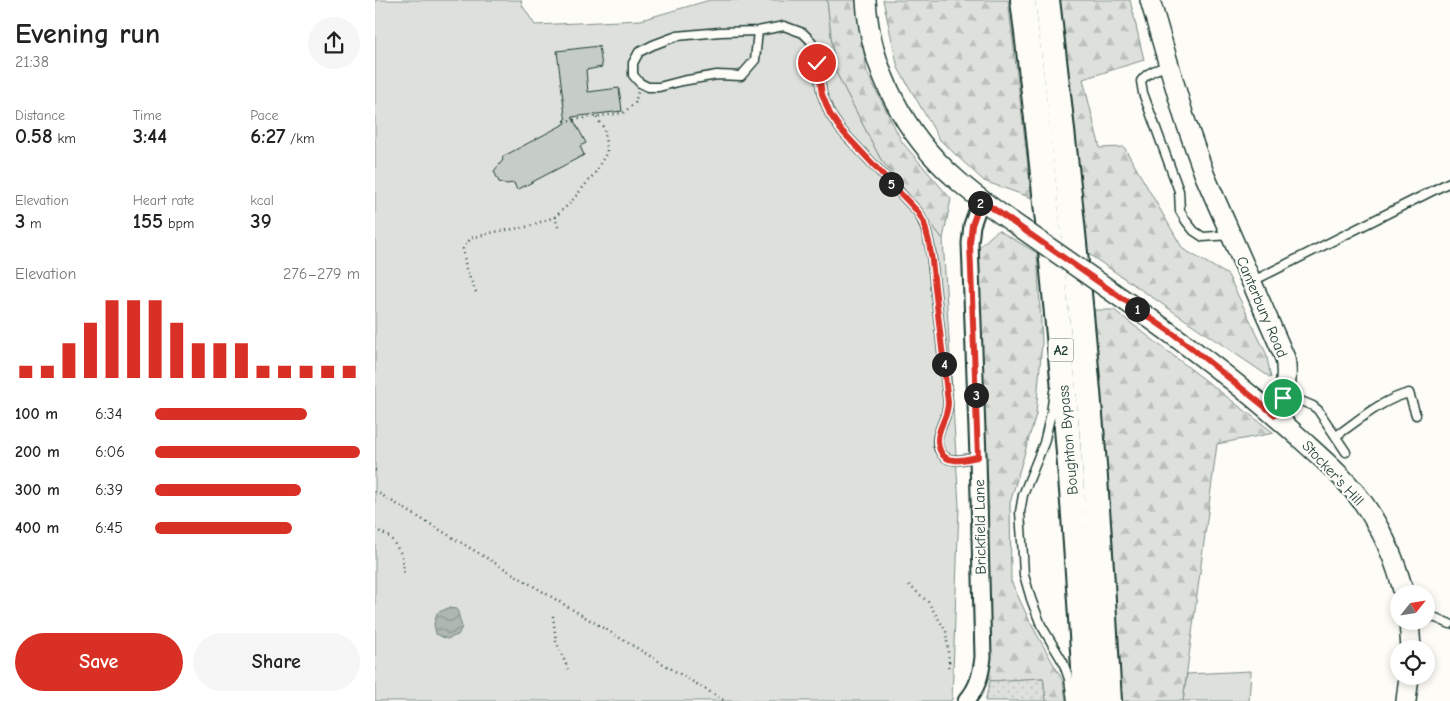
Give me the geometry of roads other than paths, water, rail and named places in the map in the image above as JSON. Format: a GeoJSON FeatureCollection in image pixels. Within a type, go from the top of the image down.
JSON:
{"type":"FeatureCollection","features":[{"type":"Feature","properties":{"kind":"highway","name":"Boughton Bypass"},"geometry":{"type":"LineString","coordinates":[[1023,0],[1035,95],[1056,300],[1076,540],[1086,701]]}},
{"type":"Feature","properties":{"kind":"highway","name":"Boughton Bypass"},"geometry":{"type":"LineString","coordinates":[[1047,0],[1068,183],[1086,369],[1109,701]]}},
{"type":"Feature","properties":{"kind":"street"},"geometry":{"type":"LineString","coordinates":[[866,0],[874,52],[886,84],[916,136],[957,181],[981,200],[1194,350],[1275,415]]}},
{"type":"Feature","properties":{"kind":"street","name":"Canterbury Road"},"geometry":{"type":"LineString","coordinates":[[1150,0],[1184,116],[1205,176],[1285,358],[1287,373],[1284,394],[1275,415]]}},
{"type":"Feature","properties":{"kind":"street","name":"Brickfield Lane"},"geometry":{"type":"LineString","coordinates":[[967,701],[977,685],[983,657],[970,243],[972,225],[981,200]]}},
{"type":"Feature","properties":{"kind":"street","name":"Stocker's Hill"},"geometry":{"type":"LineString","coordinates":[[1275,415],[1340,476],[1364,505],[1374,520],[1392,556],[1401,585]]}},
{"type":"Feature","properties":{"kind":"street"},"geometry":{"type":"LineString","coordinates":[[1406,701],[1408,685]]}},
{"type":"Feature","properties":{"kind":"lane"},"geometry":{"type":"LineString","coordinates":[[758,31],[755,60],[741,76],[717,75],[648,87],[640,83],[633,75],[633,63],[639,52],[677,36],[758,31],[784,26],[803,33],[811,42],[817,63],[822,94],[830,114],[841,130],[912,205],[927,230],[948,402],[948,413],[939,433],[938,446],[943,455],[948,459],[978,457]]}},
{"type":"Feature","properties":{"kind":"lane"},"geometry":{"type":"LineString","coordinates":[[1169,66],[1146,74],[1141,81],[1143,93],[1179,191],[1180,211],[1194,231],[1203,237],[1231,235]]}},
{"type":"Feature","properties":{"kind":"lane"},"geometry":{"type":"LineString","coordinates":[[1251,282],[1450,182]]}},
{"type":"Feature","properties":{"kind":"lane"},"geometry":{"type":"LineString","coordinates":[[1054,376],[1056,300]]}},
{"type":"Feature","properties":{"kind":"lane"},"geometry":{"type":"LineString","coordinates":[[1054,386],[1051,413],[1044,443],[1023,494],[1020,512],[1024,575],[1041,625],[1063,662],[1069,679],[1072,701]]}},
{"type":"Feature","properties":{"kind":"lane"},"geometry":{"type":"LineString","coordinates":[[1336,436],[1383,402],[1397,396],[1409,393],[1416,415]]}},
{"type":"Feature","properties":{"kind":"lane"},"geometry":{"type":"LineString","coordinates":[[1284,394],[1316,407],[1346,452]]}},
{"type":"Feature","properties":{"kind":"lane"},"geometry":{"type":"LineString","coordinates":[[1435,618],[1450,624]]}},
{"type":"Feature","properties":{"kind":"water"},"geometry":{"type":"Polygon","coordinates":[[[448,608],[457,609],[462,627],[458,635],[447,639],[436,634],[434,624],[437,613],[448,608]]]}}]}
